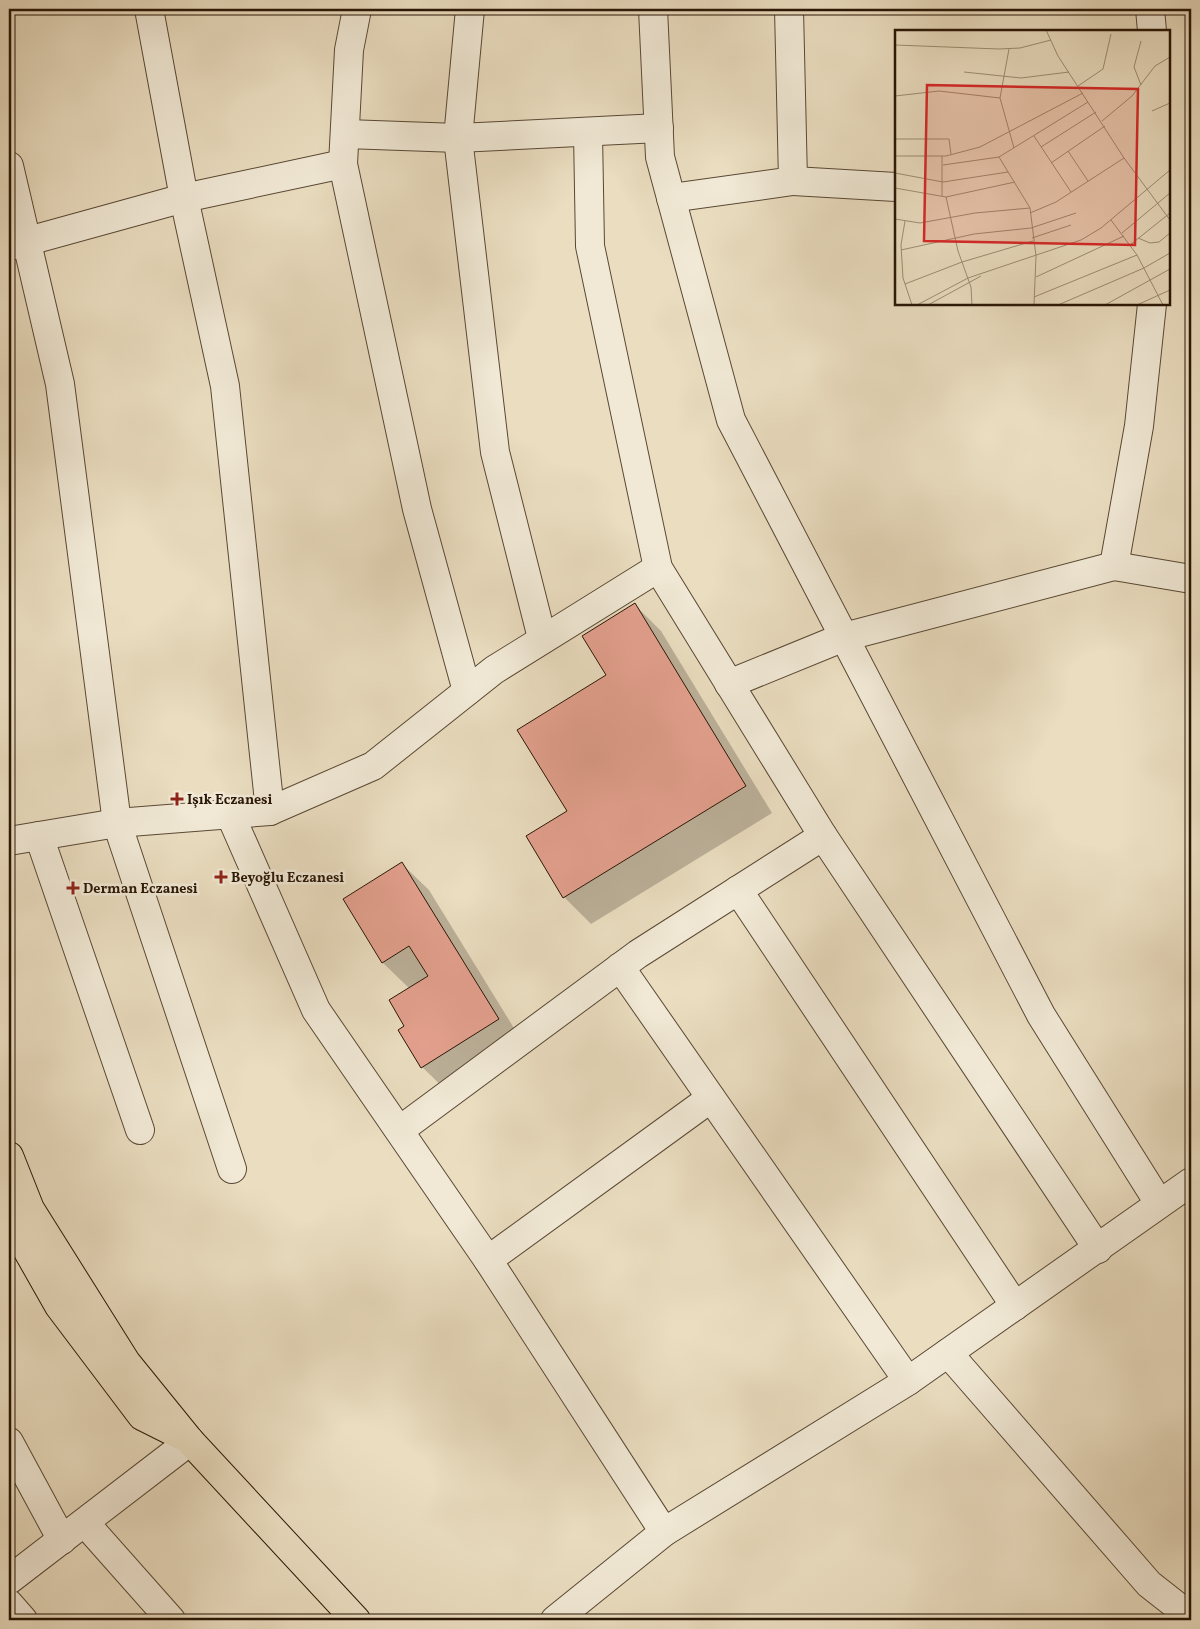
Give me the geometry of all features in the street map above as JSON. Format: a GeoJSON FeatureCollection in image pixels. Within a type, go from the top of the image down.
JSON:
{"type":"FeatureCollection","features":[{"type":"Feature","properties":{"kind":"main road"},"geometry":{"type":"LineString","coordinates":[[9,1156],[30,1209],[126,1362],[190,1441],[356,1620]]}},
{"type":"Feature","properties":{"kind":"main road"},"geometry":{"type":"LineString","coordinates":[[9,1218],[59,1306],[142,1416],[190,1441]]}},
{"type":"Feature","properties":{"kind":"street"},"geometry":{"type":"LineString","coordinates":[[150,9],[184,198],[225,386],[270,811]]}},
{"type":"Feature","properties":{"kind":"street"},"geometry":{"type":"LineString","coordinates":[[357,9],[349,50],[343,164],[417,510],[467,691]]}},
{"type":"Feature","properties":{"kind":"street"},"geometry":{"type":"LineString","coordinates":[[470,9],[458,138],[495,452],[542,638]]}},
{"type":"Feature","properties":{"kind":"street"},"geometry":{"type":"LineString","coordinates":[[653,9],[660,157],[731,420],[1041,1015],[1159,1203]]}},
{"type":"Feature","properties":{"kind":"street"},"geometry":{"type":"LineString","coordinates":[[789,9],[793,181]]}},
{"type":"Feature","properties":{"kind":"street"},"geometry":{"type":"LineString","coordinates":[[1150,9],[1152,30]]}},
{"type":"Feature","properties":{"kind":"street"},"geometry":{"type":"LineString","coordinates":[[346,134],[458,138],[659,128]]}},
{"type":"Feature","properties":{"kind":"street"},"geometry":{"type":"LineString","coordinates":[[588,133],[590,246],[658,568],[823,836],[1098,1248]]}},
{"type":"Feature","properties":{"kind":"street"},"geometry":{"type":"LineString","coordinates":[[18,244],[184,198],[343,164]]}},
{"type":"Feature","properties":{"kind":"street"},"geometry":{"type":"LineString","coordinates":[[9,166],[18,244],[60,384],[117,823],[232,1169]]}},
{"type":"Feature","properties":{"kind":"street"},"geometry":{"type":"LineString","coordinates":[[671,198],[793,181],[895,187]]}},
{"type":"Feature","properties":{"kind":"street"},"geometry":{"type":"LineString","coordinates":[[1114,566],[1139,426],[1152,305]]}},
{"type":"Feature","properties":{"kind":"street"},"geometry":{"type":"LineString","coordinates":[[729,684],[844,637],[1114,566],[1191,579]]}},
{"type":"Feature","properties":{"kind":"street"},"geometry":{"type":"LineString","coordinates":[[140,1130],[18,833],[270,811],[373,766],[494,670],[542,638],[658,568]]}},
{"type":"Feature","properties":{"kind":"street"},"geometry":{"type":"LineString","coordinates":[[230,814],[316,1010],[488,1260],[664,1532]]}},
{"type":"Feature","properties":{"kind":"street"},"geometry":{"type":"LineString","coordinates":[[400,1130],[620,967],[823,836]]}},
{"type":"Feature","properties":{"kind":"street"},"geometry":{"type":"LineString","coordinates":[[738,890],[1015,1306]]}},
{"type":"Feature","properties":{"kind":"street"},"geometry":{"type":"LineString","coordinates":[[620,967],[908,1381]]}},
{"type":"Feature","properties":{"kind":"street"},"geometry":{"type":"LineString","coordinates":[[488,1260],[711,1098]]}},
{"type":"Feature","properties":{"kind":"street"},"geometry":{"type":"LineString","coordinates":[[555,1620],[664,1532],[908,1381],[1191,1182]]}},
{"type":"Feature","properties":{"kind":"street"},"geometry":{"type":"LineString","coordinates":[[948,1353],[1149,1584],[1191,1618]]}},
{"type":"Feature","properties":{"kind":"street"},"geometry":{"type":"LineString","coordinates":[[9,1580],[190,1441]]}},
{"type":"Feature","properties":{"kind":"street"},"geometry":{"type":"LineString","coordinates":[[9,1442],[62,1540]]}},
{"type":"Feature","properties":{"kind":"street"},"geometry":{"type":"LineString","coordinates":[[85,1523],[171,1620]]}},
{"type":"Feature","properties":{"kind":"street"},"geometry":{"type":"LineString","coordinates":[[9,1604],[23,1620]]}},
{"type":"Feature","properties":{"kind":"building"},"geometry":{"type":"Polygon","coordinates":[[[635,603],[746,786],[563,898],[526,836],[567,811],[517,730],[606,675],[582,636],[635,603]]]}},
{"type":"Feature","properties":{"kind":"building"},"geometry":{"type":"Polygon","coordinates":[[[402,862],[499,1019],[421,1068],[398,1030],[404,1026],[389,1000],[428,976],[409,946],[382,963],[343,899],[402,862]]]}},
{"type":"Feature","properties":{"kind":"place","name":"Işık Eczanesi"},"geometry":{"type":"Point","coordinates":[177,799]}},
{"type":"Feature","properties":{"kind":"place","name":"Beyoğlu Eczanesi"},"geometry":{"type":"Point","coordinates":[221,877]}},
{"type":"Feature","properties":{"kind":"place","name":"Derman Eczanesi"},"geometry":{"type":"Point","coordinates":[73,888]}}]}
